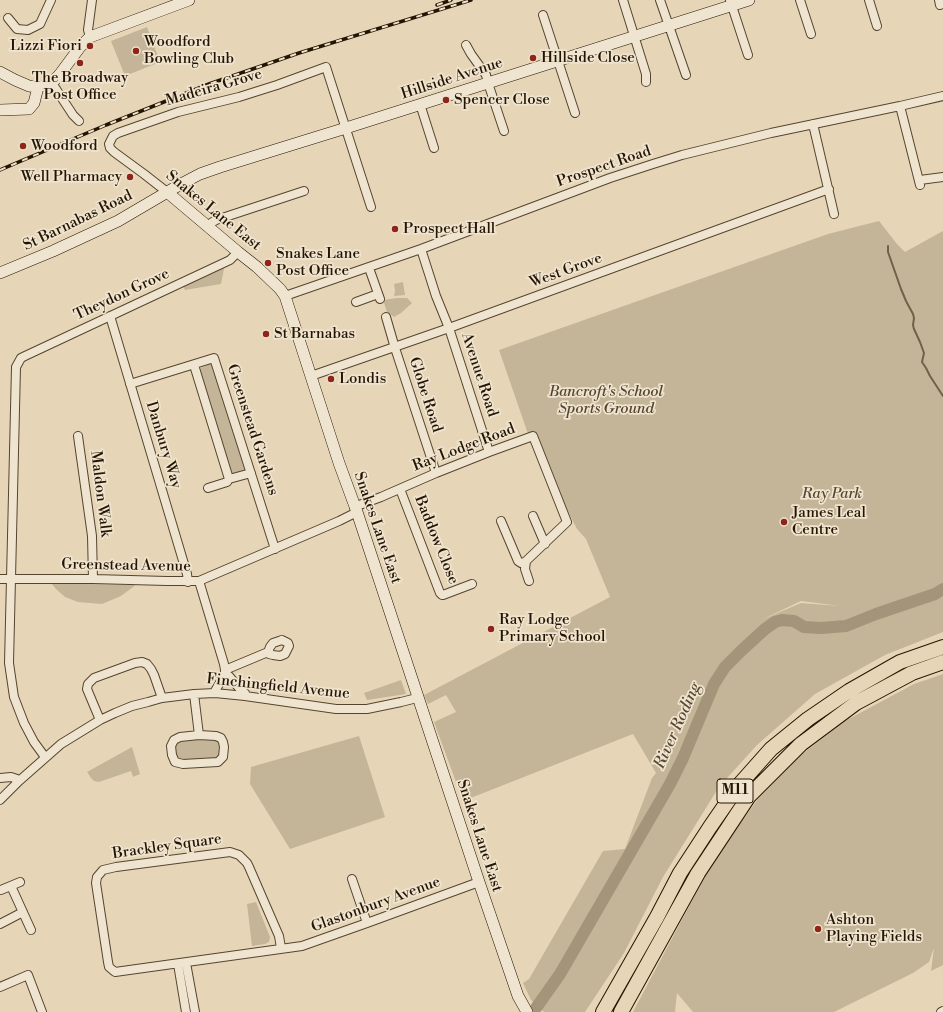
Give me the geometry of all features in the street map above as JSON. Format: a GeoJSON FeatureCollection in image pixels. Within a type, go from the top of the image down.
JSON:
{"type":"FeatureCollection","features":[{"type":"Feature","properties":{"kind":"highway","name":"M11"},"geometry":{"type":"LineString","coordinates":[[603,1012],[657,917],[680,873],[739,785],[771,749],[808,718],[849,691],[900,662],[943,647]]}},
{"type":"Feature","properties":{"kind":"highway","name":"M11"},"geometry":{"type":"LineString","coordinates":[[621,1012],[698,873],[749,796],[801,744],[856,703],[912,673],[943,662]]}},
{"type":"Feature","properties":{"kind":"street"},"geometry":{"type":"LineString","coordinates":[[8,18],[17,29],[28,30],[40,24],[50,0]]}},
{"type":"Feature","properties":{"kind":"street"},"geometry":{"type":"LineString","coordinates":[[90,37],[88,24],[92,0]]}},
{"type":"Feature","properties":{"kind":"street"},"geometry":{"type":"LineString","coordinates":[[0,72],[29,86],[38,87],[47,85],[52,82],[63,70],[80,47],[90,37],[189,0]]}},
{"type":"Feature","properties":{"kind":"street"},"geometry":{"type":"LineString","coordinates":[[623,0],[646,74],[646,82]]}},
{"type":"Feature","properties":{"kind":"street"},"geometry":{"type":"LineString","coordinates":[[660,0],[686,75]]}},
{"type":"Feature","properties":{"kind":"street","name":"Hillside Avenue"},"geometry":{"type":"LineString","coordinates":[[166,192],[185,181],[220,167],[557,61],[669,25],[731,3],[748,0]]}},
{"type":"Feature","properties":{"kind":"street"},"geometry":{"type":"LineString","coordinates":[[800,0],[811,34]]}},
{"type":"Feature","properties":{"kind":"street"},"geometry":{"type":"LineString","coordinates":[[869,0],[877,26]]}},
{"type":"Feature","properties":{"kind":"street"},"geometry":{"type":"LineString","coordinates":[[731,3],[748,55]]}},
{"type":"Feature","properties":{"kind":"street"},"geometry":{"type":"LineString","coordinates":[[543,15],[575,113]]}},
{"type":"Feature","properties":{"kind":"street"},"geometry":{"type":"LineString","coordinates":[[466,45],[486,75],[504,131]]}},
{"type":"Feature","properties":{"kind":"street","name":"Madeira Grove"},"geometry":{"type":"LineString","coordinates":[[110,140],[113,136],[178,112],[239,97],[330,66],[346,128],[371,207]]}},
{"type":"Feature","properties":{"kind":"street"},"geometry":{"type":"LineString","coordinates":[[52,82],[73,115],[79,121]]}},
{"type":"Feature","properties":{"kind":"street"},"geometry":{"type":"LineString","coordinates":[[0,110],[29,109],[34,104],[38,87]]}},
{"type":"Feature","properties":{"kind":"street","name":"Prospect Road"},"geometry":{"type":"LineString","coordinates":[[285,296],[369,268],[610,178],[682,155],[813,124],[943,96]]}},
{"type":"Feature","properties":{"kind":"street"},"geometry":{"type":"LineString","coordinates":[[420,104],[434,148]]}},
{"type":"Feature","properties":{"kind":"street"},"geometry":{"type":"LineString","coordinates":[[900,106],[920,183],[943,177]]}},
{"type":"Feature","properties":{"kind":"street"},"geometry":{"type":"LineString","coordinates":[[813,124],[834,214]]}},
{"type":"Feature","properties":{"kind":"street","name":"Snakes Lane East"},"geometry":{"type":"LineString","coordinates":[[110,140],[110,148],[114,152],[144,174],[257,267],[280,289],[285,296],[339,463],[356,510],[479,882],[518,996],[527,1012]]}},
{"type":"Feature","properties":{"kind":"street","name":"West Grove"},"geometry":{"type":"LineString","coordinates":[[311,376],[394,348],[828,189]]}},
{"type":"Feature","properties":{"kind":"street","name":"St Barnabas Road"},"geometry":{"type":"LineString","coordinates":[[0,273],[53,251],[118,221],[166,192]]}},
{"type":"Feature","properties":{"kind":"street"},"geometry":{"type":"LineString","coordinates":[[208,226],[216,220],[304,192]]}},
{"type":"Feature","properties":{"kind":"street","name":"Avenue Road"},"geometry":{"type":"LineString","coordinates":[[421,249],[436,296],[449,328],[489,452]]}},
{"type":"Feature","properties":{"kind":"street","name":"Theydon Grove"},"geometry":{"type":"LineString","coordinates":[[10,579],[15,373],[18,362],[24,356],[230,260],[238,252]]}},
{"type":"Feature","properties":{"kind":"street"},"geometry":{"type":"LineString","coordinates":[[356,302],[379,296],[369,268]]}},
{"type":"Feature","properties":{"kind":"street","name":"Danbury Way"},"geometry":{"type":"LineString","coordinates":[[110,316],[187,574],[188,582]]}},
{"type":"Feature","properties":{"kind":"street","name":"Globe Road"},"geometry":{"type":"LineString","coordinates":[[386,317],[394,348],[436,473]]}},
{"type":"Feature","properties":{"kind":"street","name":"Greenstead Gardens"},"geometry":{"type":"LineString","coordinates":[[130,384],[213,358],[215,360],[275,549]]}},
{"type":"Feature","properties":{"kind":"street"},"geometry":{"type":"LineString","coordinates":[[194,365],[229,479]]}},
{"type":"Feature","properties":{"kind":"street","name":"Maldon Walk"},"geometry":{"type":"LineString","coordinates":[[78,436],[92,536],[93,579]]}},
{"type":"Feature","properties":{"kind":"street","name":"Ray Lodge Road"},"geometry":{"type":"LineString","coordinates":[[356,510],[436,473],[533,436],[567,522],[525,562]]}},
{"type":"Feature","properties":{"kind":"street"},"geometry":{"type":"LineString","coordinates":[[208,488],[227,482],[229,479],[251,473]]}},
{"type":"Feature","properties":{"kind":"street","name":"Baddow Close"},"geometry":{"type":"LineString","coordinates":[[400,489],[442,595],[472,584]]}},
{"type":"Feature","properties":{"kind":"street","name":"Greenstead Avenue"},"geometry":{"type":"LineString","coordinates":[[0,579],[199,581],[339,522],[356,510]]}},
{"type":"Feature","properties":{"kind":"street"},"geometry":{"type":"LineString","coordinates":[[533,516],[545,544]]}},
{"type":"Feature","properties":{"kind":"street"},"geometry":{"type":"LineString","coordinates":[[501,520],[518,561],[521,563],[525,562],[525,569],[529,581]]}},
{"type":"Feature","properties":{"kind":"street"},"geometry":{"type":"LineString","coordinates":[[10,579],[9,663],[14,697],[24,723],[34,742],[45,757]]}},
{"type":"Feature","properties":{"kind":"street"},"geometry":{"type":"LineString","coordinates":[[199,581],[225,672],[245,693],[245,696]]}},
{"type":"Feature","properties":{"kind":"street"},"geometry":{"type":"LineString","coordinates":[[215,693],[225,672],[268,652]]}},
{"type":"Feature","properties":{"kind":"street"},"geometry":{"type":"LineString","coordinates":[[100,720],[87,689],[88,684],[94,678],[135,663],[142,662],[147,664],[151,669],[162,698]]}},
{"type":"Feature","properties":{"kind":"street","name":"Finchingfield Avenue"},"geometry":{"type":"LineString","coordinates":[[0,800],[45,757],[61,744],[100,720],[115,713],[132,706],[162,698],[215,693],[336,709],[367,709],[417,698]]}},
{"type":"Feature","properties":{"kind":"street"},"geometry":{"type":"LineString","coordinates":[[194,694],[199,735]]}},
{"type":"Feature","properties":{"kind":"street"},"geometry":{"type":"LineString","coordinates":[[199,735],[216,736],[221,738],[224,752],[221,760],[218,762],[183,764],[175,762],[172,754],[174,740],[180,737],[199,735]]}},
{"type":"Feature","properties":{"kind":"street"},"geometry":{"type":"LineString","coordinates":[[0,778],[11,777],[19,781]]}},
{"type":"Feature","properties":{"kind":"street","name":"Brackley Square"},"geometry":{"type":"LineString","coordinates":[[230,852],[239,855],[249,867],[279,936],[281,948],[115,972],[109,966],[108,962],[96,883],[97,877],[103,870],[116,867],[230,852]]}},
{"type":"Feature","properties":{"kind":"street"},"geometry":{"type":"LineString","coordinates":[[352,879],[367,923]]}},
{"type":"Feature","properties":{"kind":"street"},"geometry":{"type":"LineString","coordinates":[[1,890],[20,882]]}},
{"type":"Feature","properties":{"kind":"street","name":"Glastonbury Avenue"},"geometry":{"type":"LineString","coordinates":[[281,948],[302,946],[479,882]]}},
{"type":"Feature","properties":{"kind":"street"},"geometry":{"type":"LineString","coordinates":[[11,886],[31,930]]}},
{"type":"Feature","properties":{"kind":"street"},"geometry":{"type":"LineString","coordinates":[[0,924],[23,912]]}},
{"type":"Feature","properties":{"kind":"street"},"geometry":{"type":"LineString","coordinates":[[182,963],[186,1012]]}},
{"type":"Feature","properties":{"kind":"street"},"geometry":{"type":"LineString","coordinates":[[182,963],[194,1012]]}},
{"type":"Feature","properties":{"kind":"street"},"geometry":{"type":"LineString","coordinates":[[0,987],[31,974],[42,1012]]}},
{"type":"Feature","properties":{"kind":"street","name":"Snakes Lane East"},"geometry":{"type":"LineString","coordinates":[[518,996],[519,1012]]}},
{"type":"Feature","properties":{"kind":"green space","name":"Woodford Bowling Club"},"geometry":{"type":"Polygon","coordinates":[[[147,27],[160,62],[125,76],[111,41],[147,27]]]}},
{"type":"Feature","properties":{"kind":"green space"},"geometry":{"type":"Polygon","coordinates":[[[879,221],[905,252],[943,231],[943,632],[885,655],[815,694],[757,745],[719,787],[663,877],[624,953],[585,1012],[544,1012],[531,1000],[523,983],[529,979],[603,851],[625,849],[652,778],[656,773],[633,734],[463,801],[434,722],[456,712],[446,695],[428,704],[424,695],[610,597],[586,539],[577,529],[527,431],[499,350],[828,234],[879,221]],[[801,601],[761,620],[801,603],[840,606],[801,601]]]}},
{"type":"Feature","properties":{"kind":"green space"},"geometry":{"type":"Polygon","coordinates":[[[223,267],[224,269],[221,284],[185,290],[183,286],[223,267]]]}},
{"type":"Feature","properties":{"kind":"green space"},"geometry":{"type":"Polygon","coordinates":[[[403,282],[405,295],[394,296],[394,284],[403,282]]]}},
{"type":"Feature","properties":{"kind":"green space"},"geometry":{"type":"Polygon","coordinates":[[[407,298],[412,303],[394,317],[387,312],[383,300],[407,298]]]}},
{"type":"Feature","properties":{"kind":"green space"},"geometry":{"type":"Polygon","coordinates":[[[210,364],[213,366],[248,472],[231,477],[199,371],[201,368],[210,364]]]}},
{"type":"Feature","properties":{"kind":"green space"},"geometry":{"type":"Polygon","coordinates":[[[51,583],[135,585],[121,596],[102,604],[78,602],[65,597],[51,583]]]}},
{"type":"Feature","properties":{"kind":"green space"},"geometry":{"type":"Polygon","coordinates":[[[943,674],[943,965],[931,971],[934,948],[929,962],[913,973],[834,1012],[693,1012],[677,993],[675,1012],[633,1012],[713,861],[758,799],[801,755],[845,721],[914,684],[943,674]]]}},
{"type":"Feature","properties":{"kind":"green space"},"geometry":{"type":"Polygon","coordinates":[[[401,680],[406,694],[367,700],[364,693],[401,680]]]}},
{"type":"Feature","properties":{"kind":"green space"},"geometry":{"type":"Polygon","coordinates":[[[359,736],[385,817],[290,849],[250,784],[251,767],[359,736]]]}},
{"type":"Feature","properties":{"kind":"green space"},"geometry":{"type":"Polygon","coordinates":[[[216,738],[220,743],[221,754],[217,758],[179,760],[176,758],[175,749],[176,744],[179,741],[188,739],[216,738]]]}},
{"type":"Feature","properties":{"kind":"green space"},"geometry":{"type":"Polygon","coordinates":[[[132,747],[140,774],[133,777],[131,771],[99,782],[94,781],[87,772],[132,747]]]}},
{"type":"Feature","properties":{"kind":"green space"},"geometry":{"type":"Polygon","coordinates":[[[256,902],[270,937],[269,942],[265,944],[252,946],[247,904],[256,902]]]}},
{"type":"Feature","properties":{"kind":"waterway"},"geometry":{"type":"LineString","coordinates":[[888,246],[888,252],[901,289],[913,314],[914,329],[924,353],[922,362],[943,396]]}},
{"type":"Feature","properties":{"kind":"waterway","name":"River Roding"},"geometry":{"type":"LineString","coordinates":[[536,1008],[560,974],[670,784],[683,758],[714,684],[725,667],[765,629],[775,622],[782,620],[794,621],[804,627],[821,628],[846,626],[935,594],[943,589]]}},
{"type":"Feature","properties":{"kind":"railway"},"geometry":{"type":"LineString","coordinates":[[437,5],[451,0]]}},
{"type":"Feature","properties":{"kind":"railway"},"geometry":{"type":"LineString","coordinates":[[0,170],[106,125],[209,84],[299,53],[471,0]]}},
{"type":"Feature","properties":{"kind":"place","name":"Lizzi Fiori"},"geometry":{"type":"Point","coordinates":[90,46]}},
{"type":"Feature","properties":{"kind":"place","name":"Woodford Bowling Club"},"geometry":{"type":"Point","coordinates":[136,51]}},
{"type":"Feature","properties":{"kind":"place","name":"Hillside Close"},"geometry":{"type":"Point","coordinates":[533,58]}},
{"type":"Feature","properties":{"kind":"place","name":"The Broadway Post Office"},"geometry":{"type":"Point","coordinates":[80,63]}},
{"type":"Feature","properties":{"kind":"place","name":"Spencer Close"},"geometry":{"type":"Point","coordinates":[446,100]}},
{"type":"Feature","properties":{"kind":"place","name":"Woodford"},"geometry":{"type":"Point","coordinates":[23,146]}},
{"type":"Feature","properties":{"kind":"place","name":"Well Pharmacy"},"geometry":{"type":"Point","coordinates":[130,177]}},
{"type":"Feature","properties":{"kind":"place","name":"Prospect Hall"},"geometry":{"type":"Point","coordinates":[395,229]}},
{"type":"Feature","properties":{"kind":"place","name":"Snakes Lane Post Office"},"geometry":{"type":"Point","coordinates":[268,263]}},
{"type":"Feature","properties":{"kind":"place","name":"St Barnabas"},"geometry":{"type":"Point","coordinates":[266,334]}},
{"type":"Feature","properties":{"kind":"place","name":"Londis"},"geometry":{"type":"Point","coordinates":[331,379]}},
{"type":"Feature","properties":{"kind":"place","name":"James Leal Centre"},"geometry":{"type":"Point","coordinates":[784,522]}},
{"type":"Feature","properties":{"kind":"place","name":"Ray Lodge Primary School"},"geometry":{"type":"Point","coordinates":[491,629]}},
{"type":"Feature","properties":{"kind":"place","name":"Ashton Playing Fields"},"geometry":{"type":"Point","coordinates":[818,929]}},
{"type":"Feature","properties":{"kind":"park label","name":"Bancroft's School Sports Ground"},"geometry":{"type":"Point","coordinates":[606,400]}},
{"type":"Feature","properties":{"kind":"park label","name":"Ray Park"},"geometry":{"type":"Point","coordinates":[832,494]}}]}
